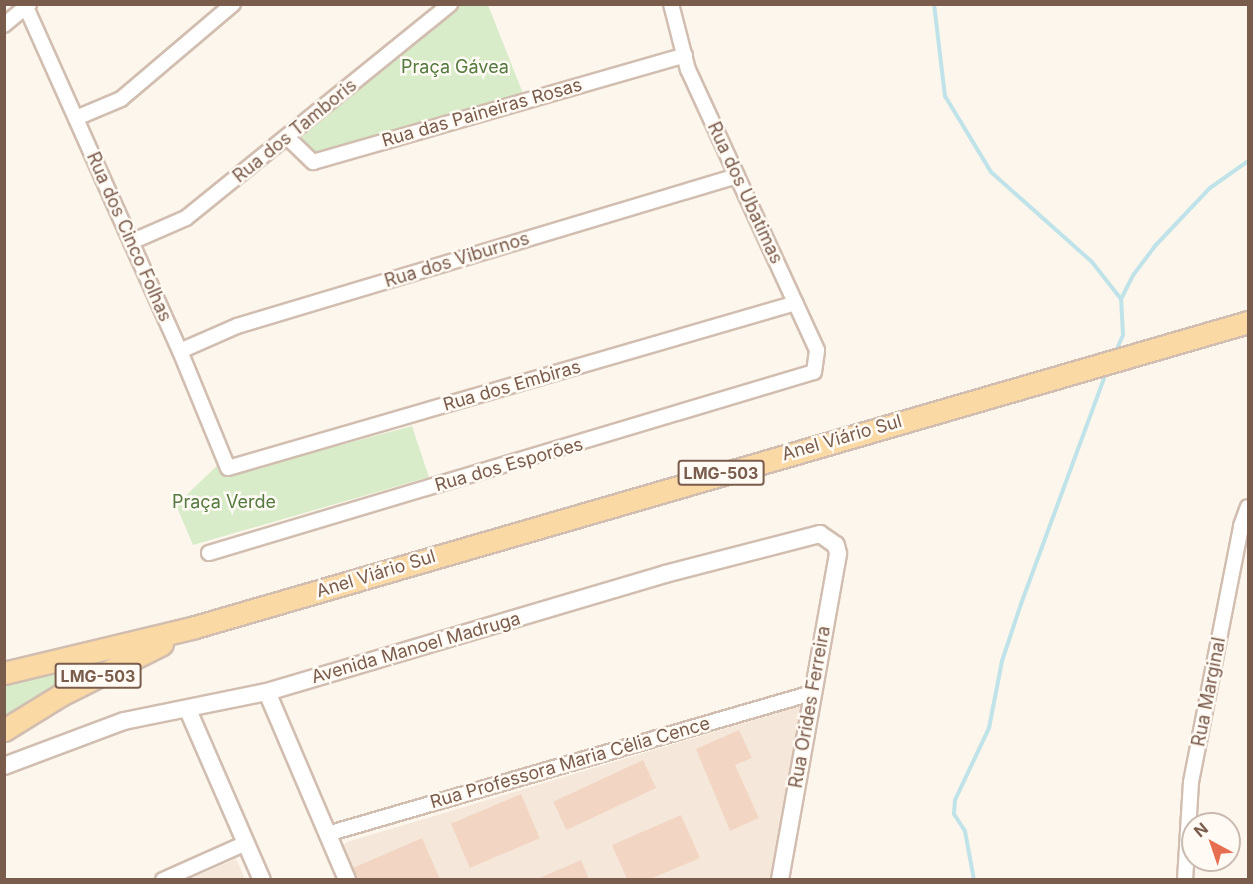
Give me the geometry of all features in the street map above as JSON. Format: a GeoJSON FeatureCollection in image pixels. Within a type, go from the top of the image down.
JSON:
{"type":"FeatureCollection","features":[{"type":"Feature","properties":{"kind":"main road","name":"Anel Viário Sul"},"geometry":{"type":"LineString","coordinates":[[4,673],[195,627],[1248,322]]}},
{"type":"Feature","properties":{"kind":"main road","name":"Anel Viário Sul"},"geometry":{"type":"LineString","coordinates":[[4,730],[61,695],[195,627]]}},
{"type":"Feature","properties":{"kind":"street"},"geometry":{"type":"LineString","coordinates":[[76,118],[121,99],[233,4]]}},
{"type":"Feature","properties":{"kind":"street","name":"Rua dos Tamboris"},"geometry":{"type":"LineString","coordinates":[[131,242],[186,218],[288,138],[450,4]]}},
{"type":"Feature","properties":{"kind":"street","name":"Rua dos Ubatimas"},"geometry":{"type":"LineString","coordinates":[[671,4],[684,55],[819,358],[808,376]]}},
{"type":"Feature","properties":{"kind":"street"},"geometry":{"type":"LineString","coordinates":[[4,25],[28,6]]}},
{"type":"Feature","properties":{"kind":"street","name":"Rua dos Cinco Folhas"},"geometry":{"type":"LineString","coordinates":[[28,6],[180,351],[228,468]]}},
{"type":"Feature","properties":{"kind":"street","name":"Rua das Paineiras Rosas"},"geometry":{"type":"LineString","coordinates":[[288,138],[313,162],[684,55]]}},
{"type":"Feature","properties":{"kind":"street","name":"Rua dos Viburnos"},"geometry":{"type":"LineString","coordinates":[[180,351],[237,326],[737,176]]}},
{"type":"Feature","properties":{"kind":"street","name":"Rua dos Embiras"},"geometry":{"type":"LineString","coordinates":[[228,468],[796,303]]}},
{"type":"Feature","properties":{"kind":"street","name":"Rua dos Esporões"},"geometry":{"type":"LineString","coordinates":[[209,553],[808,376]]}},
{"type":"Feature","properties":{"kind":"street","name":"Rua Marginal"},"geometry":{"type":"LineString","coordinates":[[1185,879],[1191,782],[1241,526],[1248,507]]}},
{"type":"Feature","properties":{"kind":"street","name":"Avenida Manoel Madruga"},"geometry":{"type":"LineString","coordinates":[[4,766],[124,721],[188,710],[267,692],[811,534],[829,538]]}},
{"type":"Feature","properties":{"kind":"street","name":"Rua Orides Ferreira"},"geometry":{"type":"LineString","coordinates":[[780,879],[838,554],[829,538]]}},
{"type":"Feature","properties":{"kind":"street"},"geometry":{"type":"LineString","coordinates":[[267,692],[347,879]]}},
{"type":"Feature","properties":{"kind":"street","name":"Rua Professora Maria Célia Cence"},"geometry":{"type":"LineString","coordinates":[[327,834],[813,693]]}},
{"type":"Feature","properties":{"kind":"street"},"geometry":{"type":"LineString","coordinates":[[188,710],[262,879]]}},
{"type":"Feature","properties":{"kind":"street"},"geometry":{"type":"LineString","coordinates":[[164,879],[246,843]]}},
{"type":"Feature","properties":{"kind":"shaded area"},"geometry":{"type":"Polygon","coordinates":[[[804,705],[773,879],[354,879],[340,848],[347,842],[804,705]]]}},
{"type":"Feature","properties":{"kind":"shaded area"},"geometry":{"type":"Polygon","coordinates":[[[236,859],[245,879],[190,879],[236,859]]]}},
{"type":"Feature","properties":{"kind":"green space","name":"Praça Gávea"},"geometry":{"type":"Polygon","coordinates":[[[450,5],[488,5],[526,101],[313,162],[288,138],[450,5]]]}},
{"type":"Feature","properties":{"kind":"green space","name":"Praça Verde"},"geometry":{"type":"Polygon","coordinates":[[[412,426],[429,477],[193,545],[176,505],[224,459],[234,472],[244,471],[412,426]]]}},
{"type":"Feature","properties":{"kind":"green space"},"geometry":{"type":"Polygon","coordinates":[[[195,627],[5,730],[5,673],[195,627]]]}},
{"type":"Feature","properties":{"kind":"building"},"geometry":{"type":"Polygon","coordinates":[[[739,730],[752,758],[735,765],[759,818],[730,831],[696,749],[739,730]]]}},
{"type":"Feature","properties":{"kind":"building"},"geometry":{"type":"Polygon","coordinates":[[[643,760],[656,788],[566,830],[553,802],[643,760]]]}},
{"type":"Feature","properties":{"kind":"building"},"geometry":{"type":"Polygon","coordinates":[[[521,794],[540,838],[470,868],[451,824],[521,794]]]}},
{"type":"Feature","properties":{"kind":"building"},"geometry":{"type":"Polygon","coordinates":[[[681,815],[700,858],[650,879],[627,879],[612,845],[681,815]]]}},
{"type":"Feature","properties":{"kind":"building"},"geometry":{"type":"Polygon","coordinates":[[[422,838],[440,879],[358,879],[353,868],[422,838]]]}},
{"type":"Feature","properties":{"kind":"building"},"geometry":{"type":"Polygon","coordinates":[[[581,860],[589,879],[537,879],[572,864],[581,860]]]}},
{"type":"Feature","properties":{"kind":"waterway"},"geometry":{"type":"LineString","coordinates":[[934,4],[945,96],[991,172],[1092,262],[1121,299]]}},
{"type":"Feature","properties":{"kind":"waterway"},"geometry":{"type":"LineString","coordinates":[[1117,349],[1123,335],[1121,299],[1134,274],[1154,247],[1210,188],[1248,161]]}},
{"type":"Feature","properties":{"kind":"waterway"},"geometry":{"type":"LineString","coordinates":[[974,880],[965,831],[954,814],[955,800],[989,728],[1002,661],[1106,373]]}}]}
